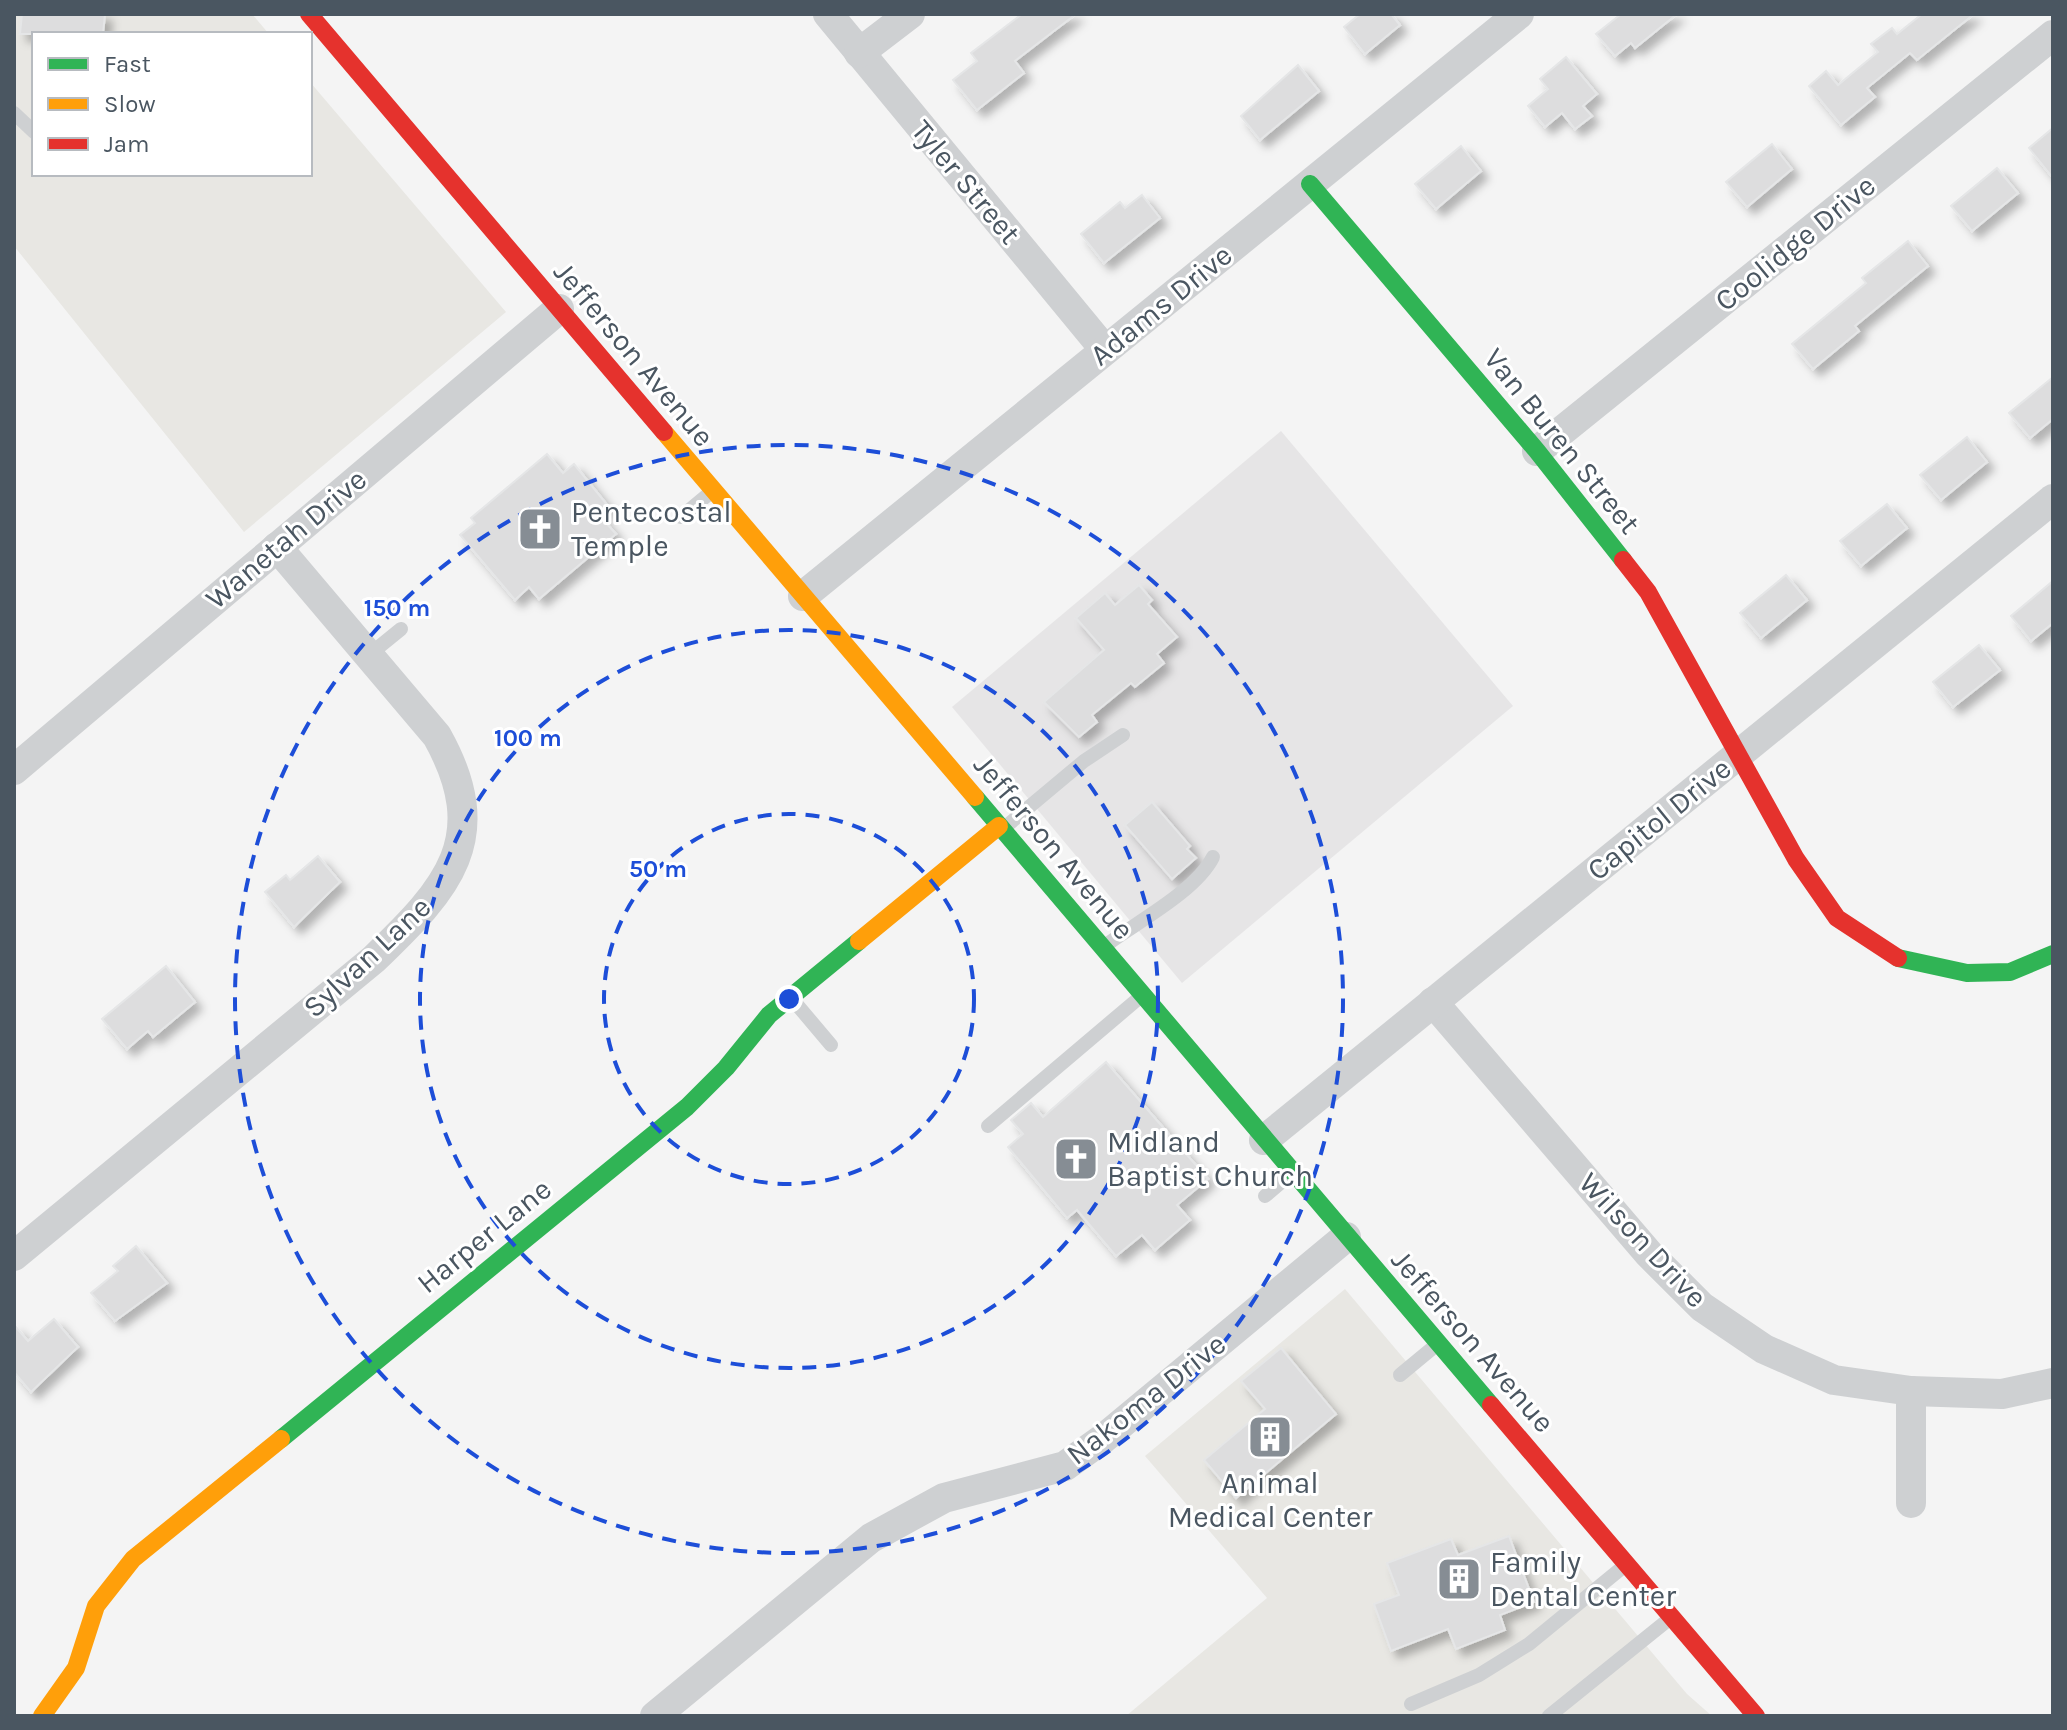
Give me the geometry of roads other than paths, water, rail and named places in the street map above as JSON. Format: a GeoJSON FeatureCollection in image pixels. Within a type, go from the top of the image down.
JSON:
{"type":"FeatureCollection","features":[{"type":"Feature","properties":{"kind":"street","name":"Jefferson Avenue"},"geometry":{"type":"LineString","coordinates":[[309,14],[1627,1564],[1750,1714]]}},
{"type":"Feature","properties":{"kind":"street","name":"Tyler Street"},"geometry":{"type":"LineString","coordinates":[[828,14],[1105,350]]}},
{"type":"Feature","properties":{"kind":"street"},"geometry":{"type":"LineString","coordinates":[[859,53],[910,14]]}},
{"type":"Feature","properties":{"kind":"street","name":"Adams Drive"},"geometry":{"type":"LineString","coordinates":[[803,596],[1519,14]]}},
{"type":"Feature","properties":{"kind":"street","name":"Coolidge Drive"},"geometry":{"type":"LineString","coordinates":[[1537,451],[2053,35]]}},
{"type":"Feature","properties":{"kind":"street","name":"Van Buren Street"},"geometry":{"type":"LineString","coordinates":[[1310,184],[1537,451],[1648,592],[1796,859],[1837,918],[1898,958],[1967,973],[2010,972],[2053,954]]}},
{"type":"Feature","properties":{"kind":"street","name":"Wanetah Drive"},"geometry":{"type":"LineString","coordinates":[[14,770],[559,309]]}},
{"type":"Feature","properties":{"kind":"street","name":"Capitol Drive"},"geometry":{"type":"LineString","coordinates":[[1264,1140],[2053,499]]}},
{"type":"Feature","properties":{"kind":"street","name":"Sylvan Lane"},"geometry":{"type":"LineString","coordinates":[[14,1256],[374,959],[424,911],[455,867],[464,810],[457,771],[437,736],[277,547]]}},
{"type":"Feature","properties":{"kind":"street","name":"Harper Lane"},"geometry":{"type":"LineString","coordinates":[[42,1716],[76,1668],[96,1606],[133,1559],[687,1107],[726,1068],[769,1015],[1001,827]]}},
{"type":"Feature","properties":{"kind":"street","name":"Wilson Drive"},"geometry":{"type":"LineString","coordinates":[[1433,1002],[1649,1254],[1702,1307],[1764,1349],[1834,1380],[1911,1391],[2002,1394],[2053,1383]]}},
{"type":"Feature","properties":{"kind":"street","name":"Nakoma Drive"},"geometry":{"type":"LineString","coordinates":[[655,1716],[871,1538],[944,1498],[1065,1466],[1104,1438],[1346,1237]]}},
{"type":"Feature","properties":{"kind":"street"},"geometry":{"type":"LineString","coordinates":[[1911,1391],[1911,1503]]}},
{"type":"Feature","properties":{"kind":"lane"},"geometry":{"type":"LineString","coordinates":[[14,113],[32,130]]}},
{"type":"Feature","properties":{"kind":"lane"},"geometry":{"type":"LineString","coordinates":[[681,517],[713,490]]}},
{"type":"Feature","properties":{"kind":"lane"},"geometry":{"type":"LineString","coordinates":[[369,655],[401,629]]}},
{"type":"Feature","properties":{"kind":"lane"},"geometry":{"type":"LineString","coordinates":[[1001,827],[1084,761],[1123,735]]}},
{"type":"Feature","properties":{"kind":"lane"},"geometry":{"type":"LineString","coordinates":[[1102,947],[1184,889],[1207,869],[1213,857]]}},
{"type":"Feature","properties":{"kind":"lane"},"geometry":{"type":"LineString","coordinates":[[990,1120],[1142,995]]}},
{"type":"Feature","properties":{"kind":"lane"},"geometry":{"type":"LineString","coordinates":[[791,997],[831,1045]]}},
{"type":"Feature","properties":{"kind":"lane"},"geometry":{"type":"LineString","coordinates":[[1265,1196],[1292,1173]]}},
{"type":"Feature","properties":{"kind":"lane"},"geometry":{"type":"LineString","coordinates":[[1400,1375],[1438,1343]]}},
{"type":"Feature","properties":{"kind":"lane"},"geometry":{"type":"LineString","coordinates":[[1411,1704],[1479,1675],[1529,1644],[1627,1564]]}},
{"type":"Feature","properties":{"kind":"lane"},"geometry":{"type":"LineString","coordinates":[[1549,1716],[1671,1617]]}},
{"type":"Feature","properties":{"kind":"place","name":"Pentecostal Temple"},"geometry":{"type":"Point","coordinates":[540,529]}},
{"type":"Feature","properties":{"kind":"place","name":"Midland Baptist Church"},"geometry":{"type":"Point","coordinates":[1076,1159]}},
{"type":"Feature","properties":{"kind":"place","name":"Animal Medical Center"},"geometry":{"type":"Point","coordinates":[1270,1437]}},
{"type":"Feature","properties":{"kind":"place","name":"Family Dental Center"},"geometry":{"type":"Point","coordinates":[1459,1579]}}]}
